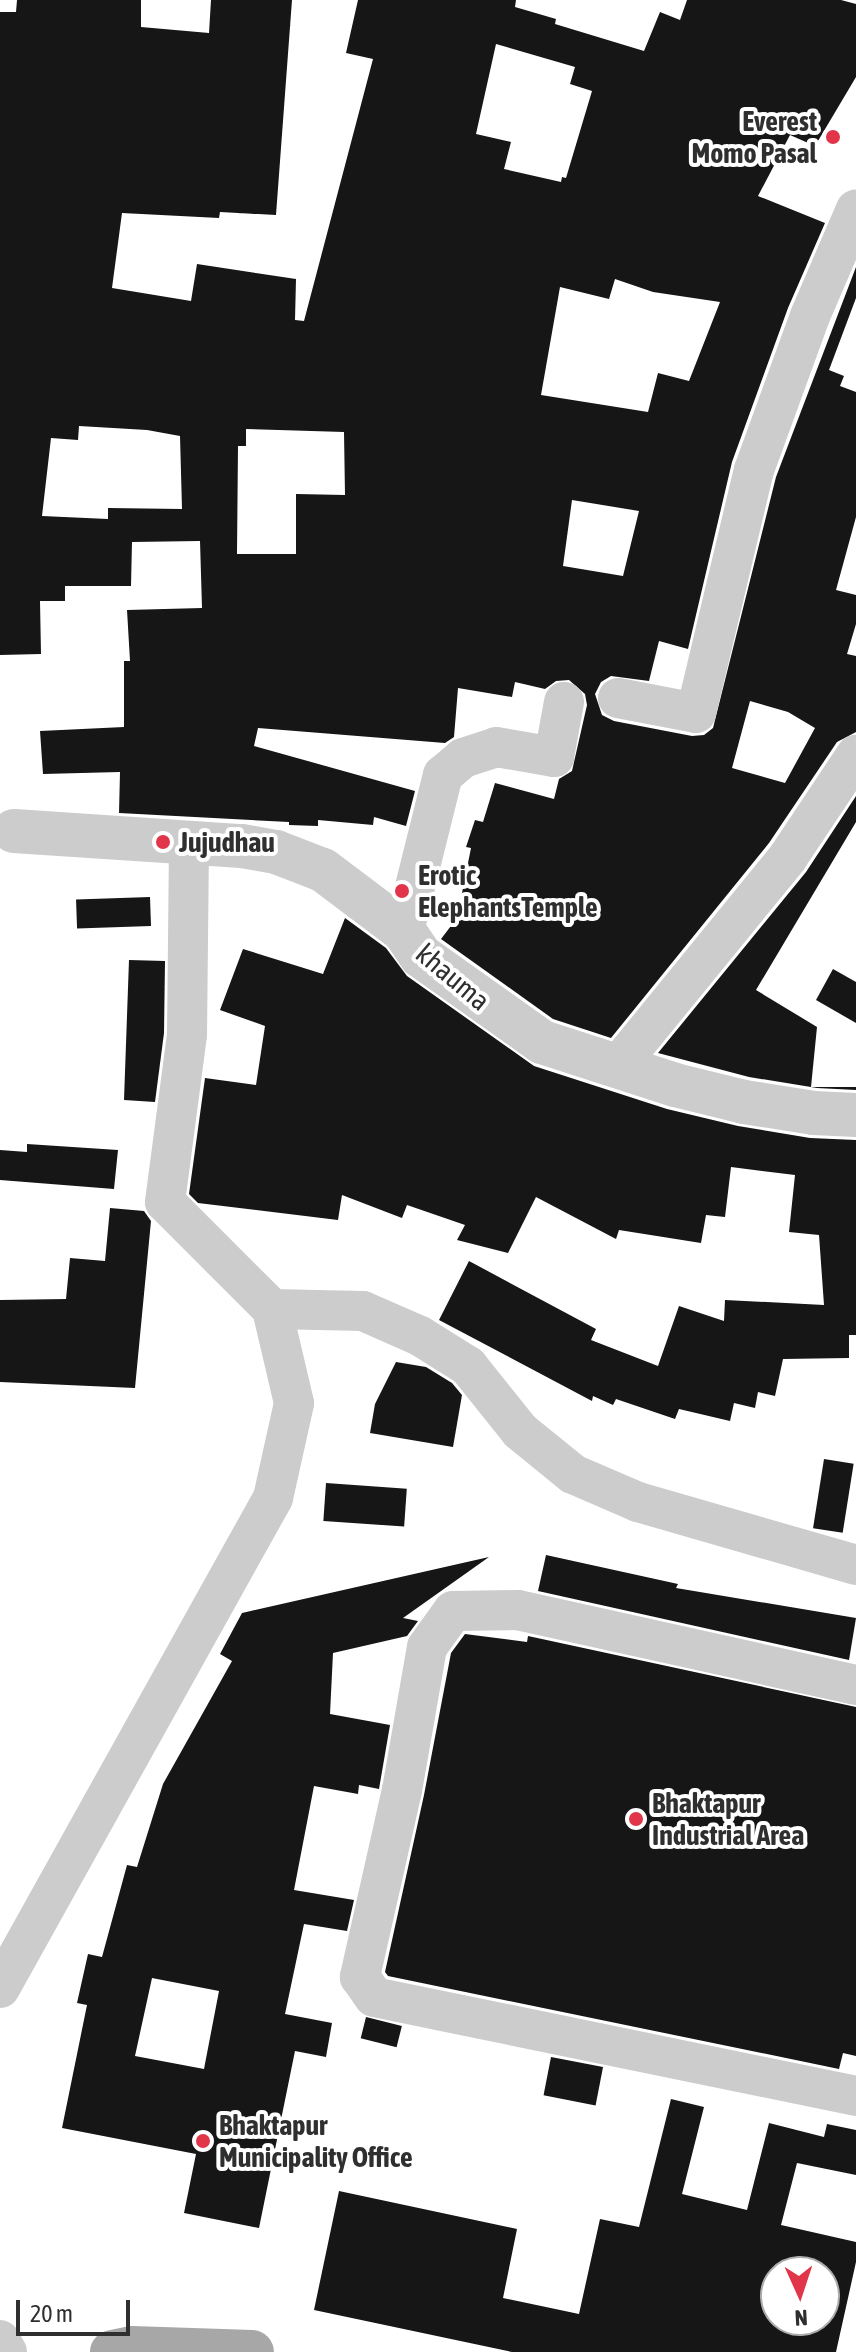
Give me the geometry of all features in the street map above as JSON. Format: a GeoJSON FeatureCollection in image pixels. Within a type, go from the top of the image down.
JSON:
{"type":"FeatureCollection","features":[{"type":"Feature","properties":{"kind":"main road"},"geometry":{"type":"LineString","coordinates":[[112,2352],[132,2348],[252,2352]]}},
{"type":"Feature","properties":{"kind":"street"},"geometry":{"type":"LineString","coordinates":[[618,698],[696,713],[754,470],[810,316],[856,209]]}},
{"type":"Feature","properties":{"kind":"street"},"geometry":{"type":"LineString","coordinates":[[404,931],[443,775],[463,758],[496,747],[554,757],[564,702]]}},
{"type":"Feature","properties":{"kind":"street"},"geometry":{"type":"LineString","coordinates":[[617,1067],[779,869],[850,774]]}},
{"type":"Feature","properties":{"kind":"street","name":"khauma"},"geometry":{"type":"LineString","coordinates":[[14,831],[189,842],[276,852],[323,870],[404,931],[421,956],[542,1042],[617,1067],[744,1102],[814,1113],[856,1115]]}},
{"type":"Feature","properties":{"kind":"street"},"geometry":{"type":"LineString","coordinates":[[0,1988],[273,1498],[294,1403],[272,1309],[165,1202],[187,1035],[189,842]]}},
{"type":"Feature","properties":{"kind":"street"},"geometry":{"type":"LineString","coordinates":[[272,1309],[363,1311],[377,1317],[420,1336],[468,1366],[520,1431],[573,1474],[638,1502],[856,1565]]}},
{"type":"Feature","properties":{"kind":"street"},"geometry":{"type":"LineString","coordinates":[[856,1685],[518,1610],[453,1611],[427,1647],[402,1790],[360,1977],[374,1997],[856,2096]]}},
{"type":"Feature","properties":{"kind":"street"},"geometry":{"type":"LineString","coordinates":[[0,2340],[7,2352]]}},
{"type":"Feature","properties":{"kind":"building"},"geometry":{"type":"Polygon","coordinates":[[[17,0],[141,0],[141,27],[209,33],[211,0],[292,0],[276,215],[220,212],[219,218],[122,213],[112,288],[191,301],[197,264],[296,279],[295,320],[304,321],[373,59],[346,53],[358,0],[516,0],[515,7],[556,19],[555,24],[644,51],[660,12],[680,20],[687,0],[841,0],[856,4],[856,77],[815,146],[790,135],[758,196],[825,223],[788,308],[732,462],[688,649],[659,641],[649,681],[611,676],[601,682],[595,694],[602,715],[614,721],[692,736],[704,735],[713,728],[776,477],[856,267],[856,298],[829,370],[844,376],[840,386],[856,392],[856,517],[836,590],[856,595],[856,624],[847,654],[856,656],[856,732],[837,742],[769,843],[611,1038],[553,1019],[441,939],[457,918],[471,848],[466,847],[475,820],[483,822],[495,783],[554,799],[559,779],[572,771],[587,705],[585,694],[569,680],[556,681],[545,689],[515,682],[512,697],[458,688],[454,737],[445,743],[258,728],[254,746],[415,791],[406,826],[374,817],[373,825],[318,820],[318,826],[119,813],[120,772],[43,774],[40,731],[124,727],[124,661],[130,661],[127,610],[202,608],[200,541],[132,542],[131,586],[65,586],[65,601],[40,601],[41,654],[0,655],[0,12],[16,12],[17,0]],[[496,44],[476,134],[511,142],[504,169],[561,182],[562,177],[566,178],[592,91],[570,84],[575,67],[496,44]],[[615,279],[609,299],[560,287],[541,395],[648,412],[658,373],[689,381],[720,302],[653,292],[615,279]],[[79,426],[78,440],[51,438],[42,516],[108,519],[108,508],[182,509],[180,436],[147,430],[79,426]],[[246,429],[246,446],[238,446],[237,554],[296,554],[296,494],[345,495],[344,432],[246,429]],[[572,500],[563,566],[623,576],[639,511],[572,500]],[[750,701],[732,768],[785,783],[815,728],[788,712],[750,701]]]}},
{"type":"Feature","properties":{"kind":"building"},"geometry":{"type":"Polygon","coordinates":[[[856,796],[856,822],[756,990],[817,1027],[811,1087],[856,1087],[856,1090],[817,1088],[749,1077],[658,1053],[806,872],[856,796]]]}},
{"type":"Feature","properties":{"kind":"building"},"geometry":{"type":"Polygon","coordinates":[[[150,897],[151,926],[77,929],[76,900],[150,897]]]}},
{"type":"Feature","properties":{"kind":"building"},"geometry":{"type":"Polygon","coordinates":[[[345,918],[386,948],[407,976],[534,1066],[667,1109],[738,1126],[810,1138],[856,1140],[856,1335],[849,1335],[849,1358],[783,1359],[775,1396],[758,1392],[755,1408],[734,1403],[730,1421],[679,1409],[675,1419],[616,1399],[613,1405],[593,1396],[592,1401],[439,1320],[469,1261],[596,1329],[591,1340],[658,1366],[679,1306],[724,1321],[725,1300],[824,1305],[819,1235],[789,1232],[795,1175],[731,1167],[725,1217],[706,1215],[701,1243],[619,1230],[616,1239],[536,1197],[508,1253],[457,1240],[465,1225],[407,1205],[402,1218],[342,1195],[338,1220],[198,1203],[189,1194],[205,1078],[256,1085],[265,1026],[220,1010],[243,949],[323,974],[345,918]]]}},
{"type":"Feature","properties":{"kind":"building"},"geometry":{"type":"Polygon","coordinates":[[[129,960],[165,961],[164,1033],[155,1102],[124,1100],[129,960]]]}},
{"type":"Feature","properties":{"kind":"building"},"geometry":{"type":"Polygon","coordinates":[[[833,969],[856,982],[856,1023],[816,1000],[833,969]]]}},
{"type":"Feature","properties":{"kind":"building"},"geometry":{"type":"Polygon","coordinates":[[[27,1144],[118,1150],[114,1189],[0,1180],[0,1150],[27,1152],[27,1144]]]}},
{"type":"Feature","properties":{"kind":"building"},"geometry":{"type":"Polygon","coordinates":[[[110,1208],[144,1211],[151,1221],[135,1388],[0,1382],[0,1300],[66,1299],[70,1258],[105,1261],[110,1208]]]}},
{"type":"Feature","properties":{"kind":"building"},"geometry":{"type":"Polygon","coordinates":[[[396,1362],[426,1367],[452,1383],[462,1395],[453,1447],[370,1433],[375,1404],[396,1362]]]}},
{"type":"Feature","properties":{"kind":"building"},"geometry":{"type":"Polygon","coordinates":[[[824,1459],[854,1464],[843,1533],[813,1528],[824,1459]]]}},
{"type":"Feature","properties":{"kind":"building"},"geometry":{"type":"Polygon","coordinates":[[[326,1483],[407,1489],[404,1527],[323,1521],[326,1483]]]}},
{"type":"Feature","properties":{"kind":"building"},"geometry":{"type":"Polygon","coordinates":[[[546,1555],[678,1584],[676,1588],[856,1618],[849,1660],[538,1591],[546,1555]]]}},
{"type":"Feature","properties":{"kind":"building"},"geometry":{"type":"Polygon","coordinates":[[[489,1557],[403,1618],[418,1621],[407,1636],[333,1653],[330,1714],[390,1725],[379,1789],[359,1785],[358,1794],[314,1786],[294,1890],[354,1900],[347,1931],[304,1924],[285,2014],[332,2023],[326,2057],[295,2051],[259,2228],[184,2213],[196,2154],[62,2128],[87,2005],[77,2003],[88,1954],[102,1957],[127,1865],[137,1867],[163,1784],[232,1661],[220,1654],[242,1613],[489,1557]],[[152,1978],[135,2056],[204,2069],[219,1991],[152,1978]]]}},
{"type":"Feature","properties":{"kind":"building","name":"Bhaktapur Industrial Area"},"geometry":{"type":"Polygon","coordinates":[[[465,1634],[527,1642],[528,1636],[856,1707],[856,2056],[843,2053],[839,2069],[388,1976],[385,1972],[451,1653],[465,1634]]]}},
{"type":"Feature","properties":{"kind":"building"},"geometry":{"type":"Polygon","coordinates":[[[366,2017],[402,2026],[397,2047],[361,2038],[366,2017]]]}},
{"type":"Feature","properties":{"kind":"building"},"geometry":{"type":"Polygon","coordinates":[[[551,2057],[603,2067],[596,2105],[544,2095],[551,2057]]]}},
{"type":"Feature","properties":{"kind":"building"},"geometry":{"type":"Polygon","coordinates":[[[671,2099],[704,2107],[682,2194],[747,2210],[769,2123],[824,2137],[827,2124],[856,2130],[856,2175],[797,2163],[781,2225],[856,2242],[856,2262],[840,2334],[840,2256],[760,2256],[760,2336],[840,2336],[836,2352],[512,2352],[314,2310],[339,2191],[517,2229],[503,2298],[579,2314],[600,2219],[639,2227],[671,2099]]]}},
{"type":"Feature","properties":{"kind":"place","name":"Everest Momo Pasal"},"geometry":{"type":"Point","coordinates":[833,137]}},
{"type":"Feature","properties":{"kind":"place","name":"Jujudhau"},"geometry":{"type":"Point","coordinates":[163,842]}},
{"type":"Feature","properties":{"kind":"place","name":"Erotic ElephantsTemple"},"geometry":{"type":"Point","coordinates":[402,891]}},
{"type":"Feature","properties":{"kind":"place","name":"Bhaktapur Industrial Area"},"geometry":{"type":"Point","coordinates":[636,1819]}},
{"type":"Feature","properties":{"kind":"place","name":"Bhaktapur Municipality Office"},"geometry":{"type":"Point","coordinates":[203,2141]}}]}
